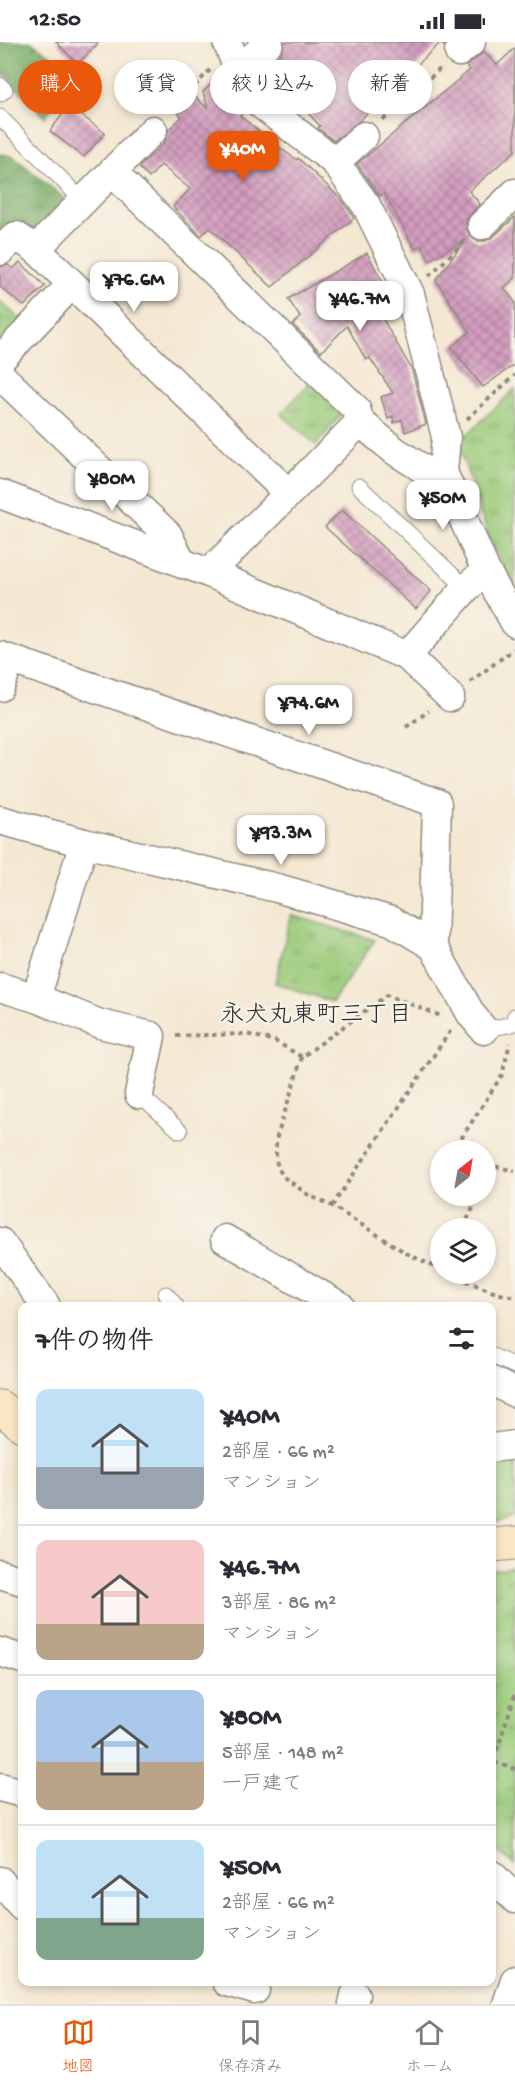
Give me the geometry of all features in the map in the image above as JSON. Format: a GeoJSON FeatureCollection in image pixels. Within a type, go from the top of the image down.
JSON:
{"type":"FeatureCollection","features":[{"type":"Feature","properties":{"kind":"street"},"geometry":{"type":"LineString","coordinates":[[227,42],[235,60]]}},
{"type":"Feature","properties":{"kind":"street"},"geometry":{"type":"LineString","coordinates":[[250,60],[269,42]]}},
{"type":"Feature","properties":{"kind":"street"},"geometry":{"type":"LineString","coordinates":[[273,114],[335,162],[366,205],[410,294],[446,437],[443,472],[476,580],[515,622]]}},
{"type":"Feature","properties":{"kind":"street"},"geometry":{"type":"LineString","coordinates":[[36,249],[161,122]]}},
{"type":"Feature","properties":{"kind":"street"},"geometry":{"type":"LineString","coordinates":[[335,162],[364,136]]}},
{"type":"Feature","properties":{"kind":"street"},"geometry":{"type":"LineString","coordinates":[[112,172],[356,409],[360,422],[395,451],[428,472],[443,472]]}},
{"type":"Feature","properties":{"kind":"street"},"geometry":{"type":"LineString","coordinates":[[482,225],[515,193]]}},
{"type":"Feature","properties":{"kind":"street"},"geometry":{"type":"LineString","coordinates":[[0,251],[16,236],[36,249],[288,493]]}},
{"type":"Feature","properties":{"kind":"street"},"geometry":{"type":"LineString","coordinates":[[0,360],[71,285]]}},
{"type":"Feature","properties":{"kind":"street"},"geometry":{"type":"LineString","coordinates":[[0,375],[168,535],[182,564]]}},
{"type":"Feature","properties":{"kind":"street"},"geometry":{"type":"LineString","coordinates":[[209,573],[360,422]]}},
{"type":"Feature","properties":{"kind":"street"},"geometry":{"type":"LineString","coordinates":[[0,494],[209,573],[407,656],[450,697]]}},
{"type":"Feature","properties":{"kind":"street"},"geometry":{"type":"LineString","coordinates":[[407,656],[476,580]]}},
{"type":"Feature","properties":{"kind":"street"},"geometry":{"type":"LineString","coordinates":[[3,668],[437,803],[433,946],[470,1022]]}},
{"type":"Feature","properties":{"kind":"street"},"geometry":{"type":"LineString","coordinates":[[0,820],[84,843],[277,888],[392,921],[433,946]]}},
{"type":"Feature","properties":{"kind":"street"},"geometry":{"type":"LineString","coordinates":[[36,998],[84,843]]}},
{"type":"Feature","properties":{"kind":"street"},"geometry":{"type":"LineString","coordinates":[[0,987],[36,998],[100,1024],[151,1036],[138,1094]]}},
{"type":"Feature","properties":{"kind":"street"},"geometry":{"type":"LineString","coordinates":[[225,1239],[333,1302]]}},
{"type":"Feature","properties":{"kind":"street"},"geometry":{"type":"LineString","coordinates":[[0,1242],[43,1302]]}},
{"type":"Feature","properties":{"kind":"street"},"geometry":{"type":"LineString","coordinates":[[496,1383],[515,1393]]}},
{"type":"Feature","properties":{"kind":"street"},"geometry":{"type":"LineString","coordinates":[[0,1407],[18,1422]]}},
{"type":"Feature","properties":{"kind":"street"},"geometry":{"type":"LineString","coordinates":[[496,1447],[515,1445]]}},
{"type":"Feature","properties":{"kind":"street"},"geometry":{"type":"LineString","coordinates":[[496,1545],[515,1543]]}},
{"type":"Feature","properties":{"kind":"street"},"geometry":{"type":"LineString","coordinates":[[0,1574],[18,1580]]}},
{"type":"Feature","properties":{"kind":"street"},"geometry":{"type":"LineString","coordinates":[[0,1652],[18,1658]]}},
{"type":"Feature","properties":{"kind":"street"},"geometry":{"type":"LineString","coordinates":[[0,1787],[18,1792]]}},
{"type":"Feature","properties":{"kind":"street"},"geometry":{"type":"LineString","coordinates":[[496,1879],[515,1899]]}},
{"type":"Feature","properties":{"kind":"street"},"geometry":{"type":"LineString","coordinates":[[0,1881],[18,1901]]}},
{"type":"Feature","properties":{"kind":"street"},"geometry":{"type":"LineString","coordinates":[[507,2004],[515,1980]]}},
{"type":"Feature","properties":{"kind":"street"},"geometry":{"type":"LineString","coordinates":[[236,1986],[259,1996]]}},
{"type":"Feature","properties":{"kind":"lane"},"geometry":{"type":"LineString","coordinates":[[0,85],[5,90],[0,94]]}},
{"type":"Feature","properties":{"kind":"lane"},"geometry":{"type":"LineString","coordinates":[[0,117],[82,200]]}},
{"type":"Feature","properties":{"kind":"lane"},"geometry":{"type":"LineString","coordinates":[[358,486],[476,580]]}},
{"type":"Feature","properties":{"kind":"lane"},"geometry":{"type":"LineString","coordinates":[[470,1022],[513,1020]]}},
{"type":"Feature","properties":{"kind":"lane"},"geometry":{"type":"LineString","coordinates":[[138,1094],[180,1131]]}},
{"type":"Feature","properties":{"kind":"lane"},"geometry":{"type":"LineString","coordinates":[[166,1294],[173,1302]]}},
{"type":"Feature","properties":{"kind":"lane"},"geometry":{"type":"LineString","coordinates":[[496,1358],[515,1366]]}},
{"type":"Feature","properties":{"kind":"path"},"geometry":{"type":"LineString","coordinates":[[364,136],[465,47]]}},
{"type":"Feature","properties":{"kind":"path"},"geometry":{"type":"LineString","coordinates":[[161,122],[199,82]]}},
{"type":"Feature","properties":{"kind":"path"},"geometry":{"type":"LineString","coordinates":[[410,294],[482,225]]}},
{"type":"Feature","properties":{"kind":"path"},"geometry":{"type":"LineString","coordinates":[[446,437],[515,375]]}},
{"type":"Feature","properties":{"kind":"path"},"geometry":{"type":"LineString","coordinates":[[332,1206],[470,1022],[387,995],[302,1057],[276,1140],[276,1161],[282,1176],[309,1196],[332,1206],[406,1253],[430,1265]]}},
{"type":"Feature","properties":{"kind":"path"},"geometry":{"type":"LineString","coordinates":[[460,1140],[502,1076],[513,1020]]}},
{"type":"Feature","properties":{"kind":"path"},"geometry":{"type":"LineString","coordinates":[[151,1036],[246,1034],[275,1041],[302,1057]]}},
{"type":"Feature","properties":{"kind":"path"},"geometry":{"type":"LineString","coordinates":[[496,1167],[515,1171]]}},
{"type":"Feature","properties":{"kind":"path"},"geometry":{"type":"LineString","coordinates":[[474,1284],[496,1293],[515,1297]]}},
{"type":"Feature","properties":{"kind":"path"},"geometry":{"type":"LineString","coordinates":[[496,1756],[515,1695]]}},
{"type":"Feature","properties":{"kind":"path"},"geometry":{"type":"LineString","coordinates":[[496,1763],[515,1769]]}},
{"type":"Feature","properties":{"kind":"green space"},"geometry":{"type":"Polygon","coordinates":[[[0,42],[31,42],[57,60],[18,60],[18,89],[0,71],[0,42]]]}},
{"type":"Feature","properties":{"kind":"green space"},"geometry":{"type":"Polygon","coordinates":[[[0,154],[13,156],[70,203],[39,234],[0,241],[0,154]]]}},
{"type":"Feature","properties":{"kind":"green space"},"geometry":{"type":"Polygon","coordinates":[[[0,301],[24,323],[0,347],[0,301]]]}},
{"type":"Feature","properties":{"kind":"green space"},"geometry":{"type":"Polygon","coordinates":[[[312,380],[344,411],[316,445],[281,414],[312,380]]]}},
{"type":"Feature","properties":{"kind":"green space"},"geometry":{"type":"Polygon","coordinates":[[[515,389],[515,591],[489,538],[458,443],[515,389]]]}},
{"type":"Feature","properties":{"kind":"green space"},"geometry":{"type":"Polygon","coordinates":[[[291,915],[375,940],[332,1002],[275,983],[291,915]]]}},
{"type":"Feature","properties":{"kind":"green space"},"geometry":{"type":"Polygon","coordinates":[[[496,1458],[515,1458],[515,1518],[496,1522],[496,1458]]]}},
{"type":"Feature","properties":{"kind":"green space"},"geometry":{"type":"Polygon","coordinates":[[[515,1567],[515,1865],[496,1848],[496,1569],[515,1567]]]}},
{"type":"Feature","properties":{"kind":"building"},"geometry":{"type":"Polygon","coordinates":[[[56,42],[99,42],[82,60],[74,60],[56,42]]]}},
{"type":"Feature","properties":{"kind":"building"},"geometry":{"type":"Polygon","coordinates":[[[285,42],[446,42],[444,46],[440,43],[422,60],[348,60],[348,114],[366,114],[334,141],[318,128],[320,126],[309,114],[336,114],[336,60],[275,60],[281,54],[285,42]]]}},
{"type":"Feature","properties":{"kind":"building"},"geometry":{"type":"Polygon","coordinates":[[[515,48],[515,151],[469,191],[480,204],[466,220],[466,228],[470,236],[477,241],[485,241],[493,237],[515,217],[515,278],[504,288],[515,302],[515,364],[483,387],[451,347],[470,332],[436,280],[466,239],[430,260],[421,245],[415,249],[384,193],[380,196],[357,164],[417,114],[432,114],[432,102],[470,70],[466,66],[484,52],[497,65],[515,48]]]}},
{"type":"Feature","properties":{"kind":"building"},"geometry":{"type":"Polygon","coordinates":[[[210,86],[210,114],[242,114],[240,116],[280,148],[297,160],[298,158],[341,199],[354,218],[272,287],[210,228],[201,236],[173,207],[190,189],[161,165],[149,178],[139,167],[165,142],[169,129],[182,117],[179,114],[198,114],[198,99],[208,109],[203,92],[210,86]]]}},
{"type":"Feature","properties":{"kind":"building"},"geometry":{"type":"Polygon","coordinates":[[[63,114],[80,114],[105,133],[84,157],[50,131],[63,114]]]}},
{"type":"Feature","properties":{"kind":"building"},"geometry":{"type":"Polygon","coordinates":[[[367,253],[385,286],[369,295],[412,370],[426,424],[405,432],[402,419],[394,423],[393,416],[388,419],[381,397],[393,393],[370,358],[366,360],[347,326],[321,352],[293,325],[300,317],[288,299],[367,253]]]}},
{"type":"Feature","properties":{"kind":"building"},"geometry":{"type":"Polygon","coordinates":[[[20,262],[45,286],[24,306],[0,287],[0,267],[8,265],[13,269],[20,262]]]}},
{"type":"Feature","properties":{"kind":"building"},"geometry":{"type":"Polygon","coordinates":[[[342,510],[431,591],[416,609],[325,527],[342,510]]]}},
{"type":"Feature","properties":{"kind":"district","name":"永犬丸東町三丁目"},"geometry":{"type":"Point","coordinates":[316,1013]}}]}
